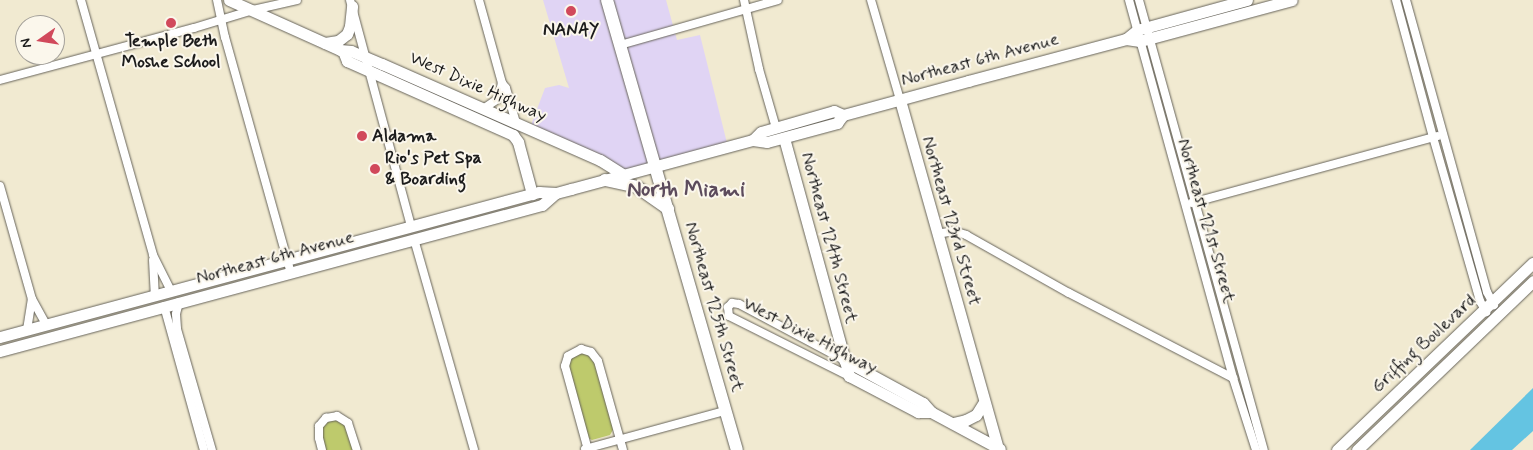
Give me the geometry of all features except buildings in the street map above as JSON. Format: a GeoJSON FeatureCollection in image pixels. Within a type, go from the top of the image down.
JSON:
{"type":"FeatureCollection","features":[{"type":"Feature","properties":{"kind":"main road","name":"West Dixie Highway"},"geometry":{"type":"LineString","coordinates":[[229,0],[343,51],[367,58],[600,160],[624,174]]}},
{"type":"Feature","properties":{"kind":"main road","name":"Northeast 125th Street"},"geometry":{"type":"LineString","coordinates":[[607,0],[737,450]]}},
{"type":"Feature","properties":{"kind":"main road","name":"Northeast 6th Avenue"},"geometry":{"type":"LineString","coordinates":[[1144,34],[1247,0]]}},
{"type":"Feature","properties":{"kind":"main road","name":"Northeast 6th Avenue"},"geometry":{"type":"LineString","coordinates":[[0,337],[532,194],[540,192],[556,193],[753,140],[767,142],[784,138],[837,123],[844,116],[900,100],[1144,34],[1292,0]]}},
{"type":"Feature","properties":{"kind":"main road"},"geometry":{"type":"LineString","coordinates":[[326,43],[338,40],[349,31],[351,3]]}},
{"type":"Feature","properties":{"kind":"main road","name":"West Dixie Highway"},"geometry":{"type":"LineString","coordinates":[[343,51],[347,61],[515,136],[532,194]]}},
{"type":"Feature","properties":{"kind":"main road","name":"Northeast 123rd Street"},"geometry":{"type":"LineString","coordinates":[[900,100],[984,402],[1000,450]]}},
{"type":"Feature","properties":{"kind":"main road","name":"Northeast 6th Avenue"},"geometry":{"type":"LineString","coordinates":[[753,140],[761,132],[834,111],[844,116]]}},
{"type":"Feature","properties":{"kind":"main road","name":"Northeast 124th Street"},"geometry":{"type":"LineString","coordinates":[[784,138],[849,376]]}},
{"type":"Feature","properties":{"kind":"main road"},"geometry":{"type":"LineString","coordinates":[[605,180],[637,187],[668,209]]}},
{"type":"Feature","properties":{"kind":"main road","name":"Northeast 6th Avenue"},"geometry":{"type":"LineString","coordinates":[[0,351],[542,205],[556,193]]}},
{"type":"Feature","properties":{"kind":"main road"},"geometry":{"type":"LineString","coordinates":[[390,245],[411,226]]}},
{"type":"Feature","properties":{"kind":"main road","name":"Griffing Boulevard"},"geometry":{"type":"LineString","coordinates":[[1357,450],[1492,312],[1533,263]]}},
{"type":"Feature","properties":{"kind":"main road","name":"Griffing Boulevard"},"geometry":{"type":"LineString","coordinates":[[1337,450],[1492,312],[1533,281]]}},
{"type":"Feature","properties":{"kind":"main road"},"geometry":{"type":"LineString","coordinates":[[164,306],[193,285]]}},
{"type":"Feature","properties":{"kind":"main road"},"geometry":{"type":"LineString","coordinates":[[135,314],[160,300],[171,291]]}},
{"type":"Feature","properties":{"kind":"main road","name":"West Dixie Highway"},"geometry":{"type":"LineString","coordinates":[[844,360],[923,403],[932,412],[1000,450]]}},
{"type":"Feature","properties":{"kind":"main road","name":"West Dixie Highway"},"geometry":{"type":"LineString","coordinates":[[849,376],[918,412],[932,412]]}},
{"type":"Feature","properties":{"kind":"main road"},"geometry":{"type":"LineString","coordinates":[[953,423],[976,415],[984,402]]}},
{"type":"Feature","properties":{"kind":"street"},"geometry":{"type":"LineString","coordinates":[[81,0],[153,255],[171,291]]}},
{"type":"Feature","properties":{"kind":"street"},"geometry":{"type":"LineString","coordinates":[[217,0],[290,273]]}},
{"type":"Feature","properties":{"kind":"street"},"geometry":{"type":"LineString","coordinates":[[0,80],[253,10],[297,0]]}},
{"type":"Feature","properties":{"kind":"street"},"geometry":{"type":"LineString","coordinates":[[479,0],[502,83],[506,88],[516,123]]}},
{"type":"Feature","properties":{"kind":"street"},"geometry":{"type":"LineString","coordinates":[[744,0],[759,69],[776,128]]}},
{"type":"Feature","properties":{"kind":"street"},"geometry":{"type":"LineString","coordinates":[[620,45],[778,0]]}},
{"type":"Feature","properties":{"kind":"street","name":"Northeast 123rd Street"},"geometry":{"type":"LineString","coordinates":[[871,0],[900,100]]}},
{"type":"Feature","properties":{"kind":"street","name":"Northeast 121st Street"},"geometry":{"type":"LineString","coordinates":[[1129,0],[1144,34],[1191,203],[1264,450]]}},
{"type":"Feature","properties":{"kind":"street","name":"Northeast 121st Street"},"geometry":{"type":"LineString","coordinates":[[1139,0],[1144,34],[1182,190],[1191,203],[1233,378],[1256,450]]}},
{"type":"Feature","properties":{"kind":"street"},"geometry":{"type":"LineString","coordinates":[[1396,0],[1433,137],[1492,312]]}},
{"type":"Feature","properties":{"kind":"street"},"geometry":{"type":"LineString","coordinates":[[1406,0],[1492,312]]}},
{"type":"Feature","properties":{"kind":"street"},"geometry":{"type":"LineString","coordinates":[[351,3],[411,226]]}},
{"type":"Feature","properties":{"kind":"street"},"geometry":{"type":"LineString","coordinates":[[483,109],[498,100],[502,83]]}},
{"type":"Feature","properties":{"kind":"street"},"geometry":{"type":"LineString","coordinates":[[1191,203],[1442,135]]}},
{"type":"Feature","properties":{"kind":"street"},"geometry":{"type":"LineString","coordinates":[[0,186],[32,299],[46,324]]}},
{"type":"Feature","properties":{"kind":"street"},"geometry":{"type":"LineString","coordinates":[[937,234],[954,231],[966,235],[1069,293],[1233,378]]}},
{"type":"Feature","properties":{"kind":"street"},"geometry":{"type":"LineString","coordinates":[[414,239],[474,450]]}},
{"type":"Feature","properties":{"kind":"street"},"geometry":{"type":"LineString","coordinates":[[153,255],[155,295]]}},
{"type":"Feature","properties":{"kind":"street"},"geometry":{"type":"LineString","coordinates":[[27,330],[32,299]]}},
{"type":"Feature","properties":{"kind":"street"},"geometry":{"type":"LineString","coordinates":[[179,302],[176,314],[177,329],[212,450]]}},
{"type":"Feature","properties":{"kind":"street","name":"West Dixie Highway"},"geometry":{"type":"LineString","coordinates":[[844,360],[739,304],[732,303],[728,307],[728,313],[732,317],[849,376]]}},
{"type":"Feature","properties":{"kind":"street"},"geometry":{"type":"LineString","coordinates":[[164,306],[204,450]]}},
{"type":"Feature","properties":{"kind":"street"},"geometry":{"type":"LineString","coordinates":[[623,450],[620,440],[598,361],[591,352],[576,350],[568,356],[565,366],[586,450],[620,440],[725,411]]}},
{"type":"Feature","properties":{"kind":"street"},"geometry":{"type":"LineString","coordinates":[[322,450],[318,438],[319,426],[326,418],[337,416],[348,423],[357,450]]}},
{"type":"Feature","properties":{"kind":"shaded area"},"geometry":{"type":"Polygon","coordinates":[[[543,0],[666,0],[677,40],[700,35],[727,143],[621,172],[531,125],[545,88],[559,85],[569,88],[543,0]]]}},
{"type":"Feature","properties":{"kind":"green space"},"geometry":{"type":"Polygon","coordinates":[[[576,353],[585,353],[594,359],[614,428],[610,435],[592,440],[588,438],[569,369],[569,361],[576,353]]]}},
{"type":"Feature","properties":{"kind":"green space"},"geometry":{"type":"Polygon","coordinates":[[[336,419],[346,425],[354,450],[324,450],[321,438],[323,426],[328,421],[336,419]]]}},
{"type":"Feature","properties":{"kind":"water"},"geometry":{"type":"Polygon","coordinates":[[[1533,388],[1533,431],[1512,450],[1470,450],[1533,388]]]}},
{"type":"Feature","properties":{"kind":"place","name":"NANAY"},"geometry":{"type":"Point","coordinates":[571,11]}},
{"type":"Feature","properties":{"kind":"place","name":"Temple Beth Moshe School"},"geometry":{"type":"Point","coordinates":[171,23]}},
{"type":"Feature","properties":{"kind":"place","name":"Aldama"},"geometry":{"type":"Point","coordinates":[362,136]}},
{"type":"Feature","properties":{"kind":"place","name":"Rio's Pet Spa & Boarding"},"geometry":{"type":"Point","coordinates":[375,169]}},
{"type":"Feature","properties":{"kind":"district","name":"North Miami"},"geometry":{"type":"Point","coordinates":[686,191]}}]}
